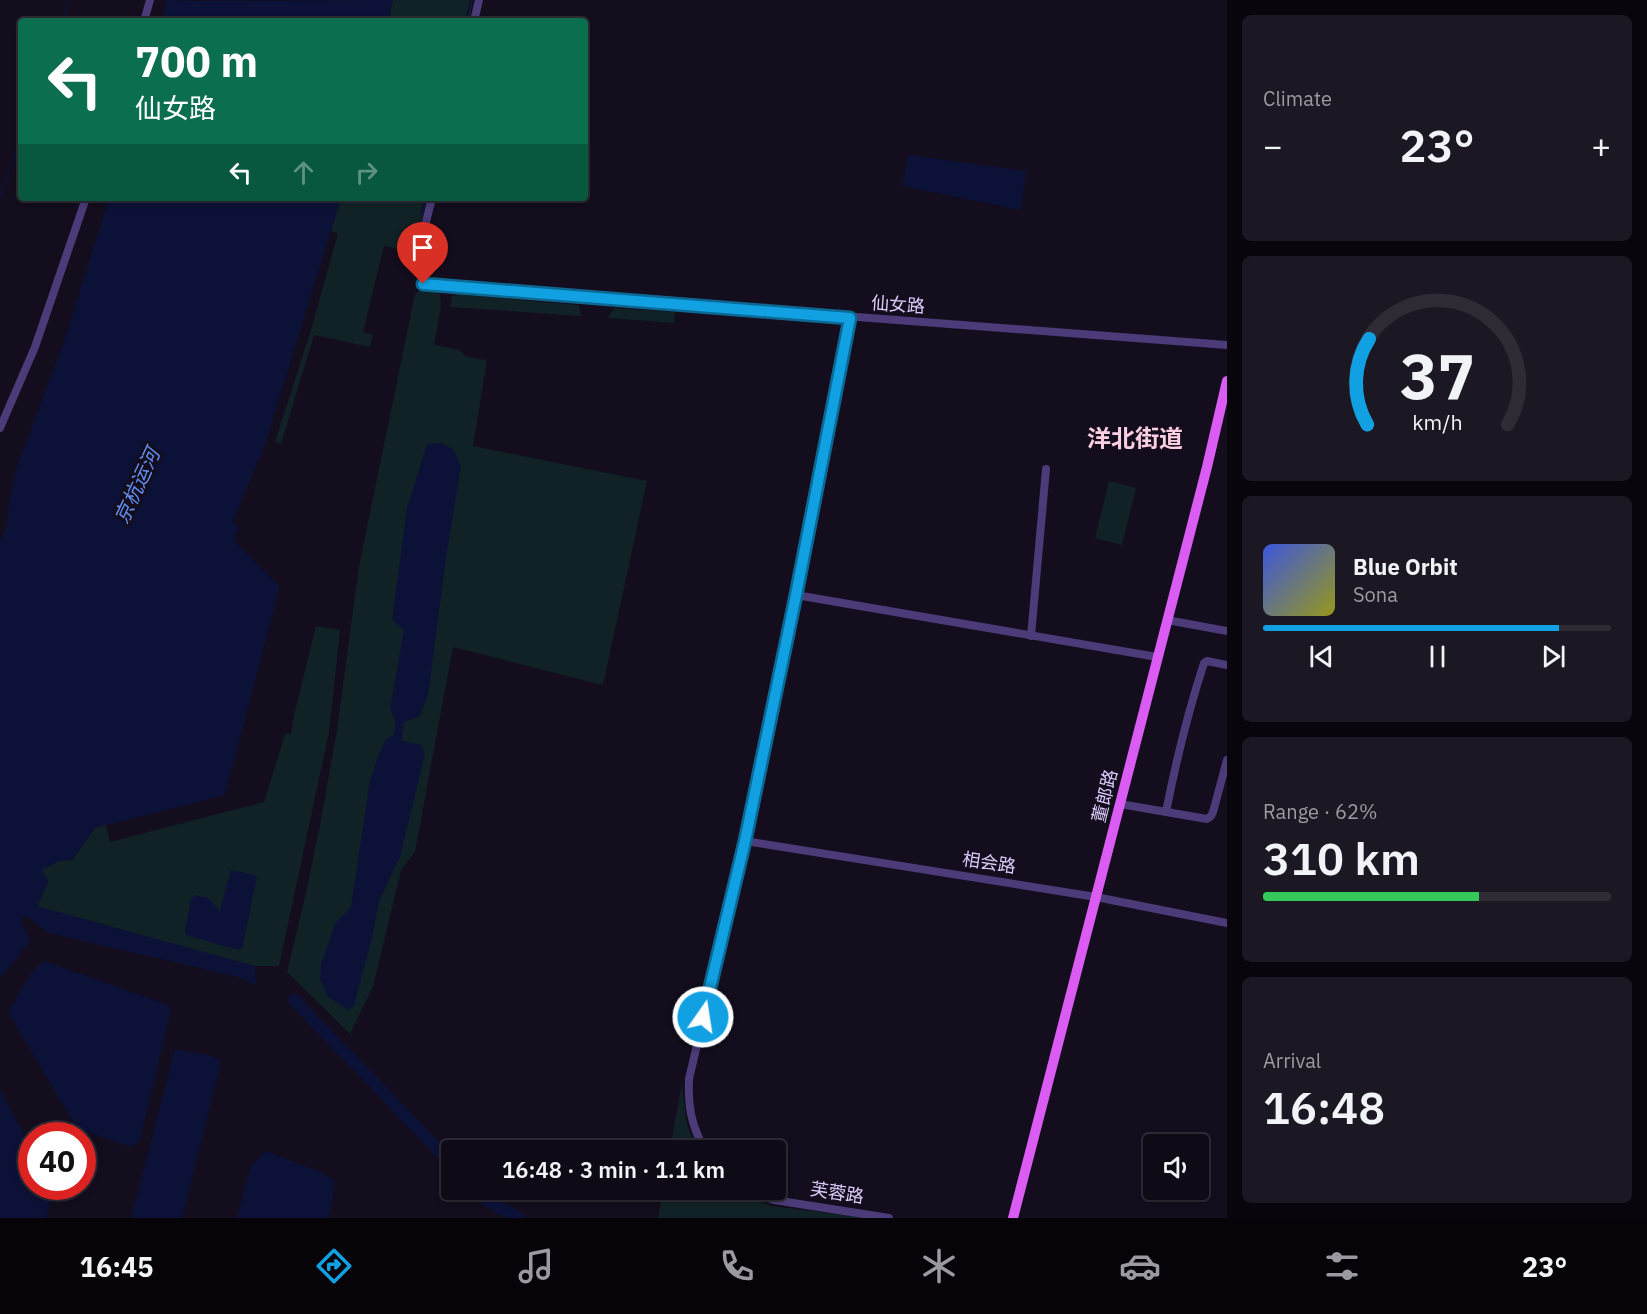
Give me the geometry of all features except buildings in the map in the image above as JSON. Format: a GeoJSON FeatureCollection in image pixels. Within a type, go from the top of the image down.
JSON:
{"type":"FeatureCollection","features":[{"type":"Feature","properties":{"kind":"main road","name":"董郎路"},"geometry":{"type":"LineString","coordinates":[[1013,1218],[1207,467],[1227,381]]}},
{"type":"Feature","properties":{"kind":"street"},"geometry":{"type":"LineString","coordinates":[[145,18],[150,0]]}},
{"type":"Feature","properties":{"kind":"street"},"geometry":{"type":"LineString","coordinates":[[475,18],[480,0]]}},
{"type":"Feature","properties":{"kind":"street"},"geometry":{"type":"LineString","coordinates":[[0,428],[35,347],[85,201]]}},
{"type":"Feature","properties":{"kind":"street","name":"仙女路"},"geometry":{"type":"LineString","coordinates":[[431,201],[421,250],[420,270],[423,284],[1227,345]]}},
{"type":"Feature","properties":{"kind":"street"},"geometry":{"type":"LineString","coordinates":[[699,1140],[689,1111],[689,1078],[745,841],[850,318]]}},
{"type":"Feature","properties":{"kind":"street"},"geometry":{"type":"LineString","coordinates":[[1031,636],[1046,469]]}},
{"type":"Feature","properties":{"kind":"street"},"geometry":{"type":"LineString","coordinates":[[796,595],[1157,657]]}},
{"type":"Feature","properties":{"kind":"street"},"geometry":{"type":"LineString","coordinates":[[1167,620],[1227,631]]}},
{"type":"Feature","properties":{"kind":"street"},"geometry":{"type":"LineString","coordinates":[[1166,812],[1190,705],[1204,663],[1207,661],[1227,665]]}},
{"type":"Feature","properties":{"kind":"street"},"geometry":{"type":"LineString","coordinates":[[1120,804],[1209,818],[1213,812],[1227,760]]}},
{"type":"Feature","properties":{"kind":"street","name":"相会路"},"geometry":{"type":"LineString","coordinates":[[745,841],[1096,897],[1227,923]]}},
{"type":"Feature","properties":{"kind":"street","name":"芙蓉路"},"geometry":{"type":"LineString","coordinates":[[774,1200],[888,1218]]}},
{"type":"Feature","properties":{"kind":"shaded area"},"geometry":{"type":"Polygon","coordinates":[[[393,0],[473,0],[470,18],[389,18],[393,0]]]}},
{"type":"Feature","properties":{"kind":"shaded area"},"geometry":{"type":"Polygon","coordinates":[[[340,201],[426,201],[414,253],[384,246],[363,332],[373,335],[370,347],[314,335],[281,444],[275,442],[310,333],[338,234],[331,231],[340,201]]]}},
{"type":"Feature","properties":{"kind":"shaded area"},"geometry":{"type":"Polygon","coordinates":[[[419,291],[436,292],[440,295],[441,307],[434,345],[459,350],[467,357],[487,360],[473,446],[647,481],[603,685],[453,647],[415,852],[401,870],[373,987],[350,1034],[287,972],[320,825],[337,730],[359,566],[415,294],[419,291]]]}},
{"type":"Feature","properties":{"kind":"shaded area"},"geometry":{"type":"Polygon","coordinates":[[[456,294],[579,305],[581,316],[450,307],[452,296],[456,294]]]}},
{"type":"Feature","properties":{"kind":"shaded area"},"geometry":{"type":"Polygon","coordinates":[[[614,308],[675,312],[674,323],[608,318],[614,308]]]}},
{"type":"Feature","properties":{"kind":"shaded area"},"geometry":{"type":"Polygon","coordinates":[[[1109,481],[1136,488],[1122,545],[1095,538],[1109,481]]]}},
{"type":"Feature","properties":{"kind":"shaded area"},"geometry":{"type":"Polygon","coordinates":[[[316,626],[340,630],[329,732],[279,966],[255,966],[37,907],[48,882],[43,869],[59,861],[72,860],[95,828],[106,825],[110,842],[264,802],[285,734],[291,734],[316,626]]]}},
{"type":"Feature","properties":{"kind":"shaded area"},"geometry":{"type":"Polygon","coordinates":[[[682,1083],[686,1121],[693,1140],[672,1140],[682,1083]]]}},
{"type":"Feature","properties":{"kind":"shaded area"},"geometry":{"type":"Polygon","coordinates":[[[661,1200],[755,1200],[772,1206],[867,1218],[658,1218],[661,1200]]]}},
{"type":"Feature","properties":{"kind":"water"},"geometry":{"type":"Polygon","coordinates":[[[167,0],[393,0],[389,18],[163,18],[167,0]]]}},
{"type":"Feature","properties":{"kind":"water"},"geometry":{"type":"Polygon","coordinates":[[[908,155],[1026,171],[1021,210],[902,186],[908,155]]]}},
{"type":"Feature","properties":{"kind":"water","name":"京杭运河"},"geometry":{"type":"Polygon","coordinates":[[[108,201],[340,201],[264,448],[233,521],[238,528],[234,541],[280,586],[225,795],[95,828],[72,860],[59,861],[43,869],[48,882],[37,906],[255,966],[256,985],[238,977],[49,933],[26,916],[21,921],[30,942],[0,979],[0,541],[7,525],[9,500],[17,467],[64,341],[108,201]]]}},
{"type":"Feature","properties":{"kind":"water"},"geometry":{"type":"Polygon","coordinates":[[[441,443],[454,450],[461,466],[428,696],[420,716],[404,722],[402,741],[422,745],[425,754],[400,857],[379,901],[373,934],[354,1006],[348,1010],[328,997],[320,979],[321,964],[336,922],[351,907],[370,780],[386,739],[393,736],[396,724],[390,708],[404,630],[392,620],[407,508],[427,444],[441,443]]]}},
{"type":"Feature","properties":{"kind":"water"},"geometry":{"type":"Polygon","coordinates":[[[231,870],[257,877],[242,949],[239,950],[185,934],[191,899],[195,895],[208,898],[220,910],[231,870]]]}},
{"type":"Feature","properties":{"kind":"water"},"geometry":{"type":"Polygon","coordinates":[[[44,961],[166,1004],[171,1010],[140,1140],[131,1147],[96,1135],[96,1122],[73,1122],[8,1012],[31,973],[44,961]]]}},
{"type":"Feature","properties":{"kind":"water"},"geometry":{"type":"Polygon","coordinates":[[[175,1049],[209,1055],[219,1059],[220,1066],[182,1218],[131,1218],[175,1049]]]}},
{"type":"Feature","properties":{"kind":"water"},"geometry":{"type":"Polygon","coordinates":[[[0,1089],[18,1123],[18,1200],[51,1200],[46,1218],[0,1218],[0,1089]]]}},
{"type":"Feature","properties":{"kind":"water"},"geometry":{"type":"Polygon","coordinates":[[[266,1151],[320,1172],[334,1180],[328,1218],[237,1218],[250,1169],[266,1151]]]}},
{"type":"Feature","properties":{"kind":"waterway"},"geometry":{"type":"LineString","coordinates":[[64,18],[70,0]]}},
{"type":"Feature","properties":{"kind":"waterway"},"geometry":{"type":"LineString","coordinates":[[467,18],[471,0]]}},
{"type":"Feature","properties":{"kind":"waterway"},"geometry":{"type":"LineString","coordinates":[[0,196],[18,148]]}},
{"type":"Feature","properties":{"kind":"waterway"},"geometry":{"type":"LineString","coordinates":[[421,215],[424,201]]}},
{"type":"Feature","properties":{"kind":"waterway"},"geometry":{"type":"LineString","coordinates":[[294,1000],[441,1153]]}},
{"type":"Feature","properties":{"kind":"waterway"},"geometry":{"type":"LineString","coordinates":[[486,1200],[519,1218]]}},
{"type":"Feature","properties":{"kind":"district","name":"洋北街道"},"geometry":{"type":"Point","coordinates":[1135,439]}},
{"type":"Feature","properties":{"kind":"route"},"geometry":{"type":"LineString","coordinates":[[423,284],[850,318],[745,841],[703,1017]]}}]}
